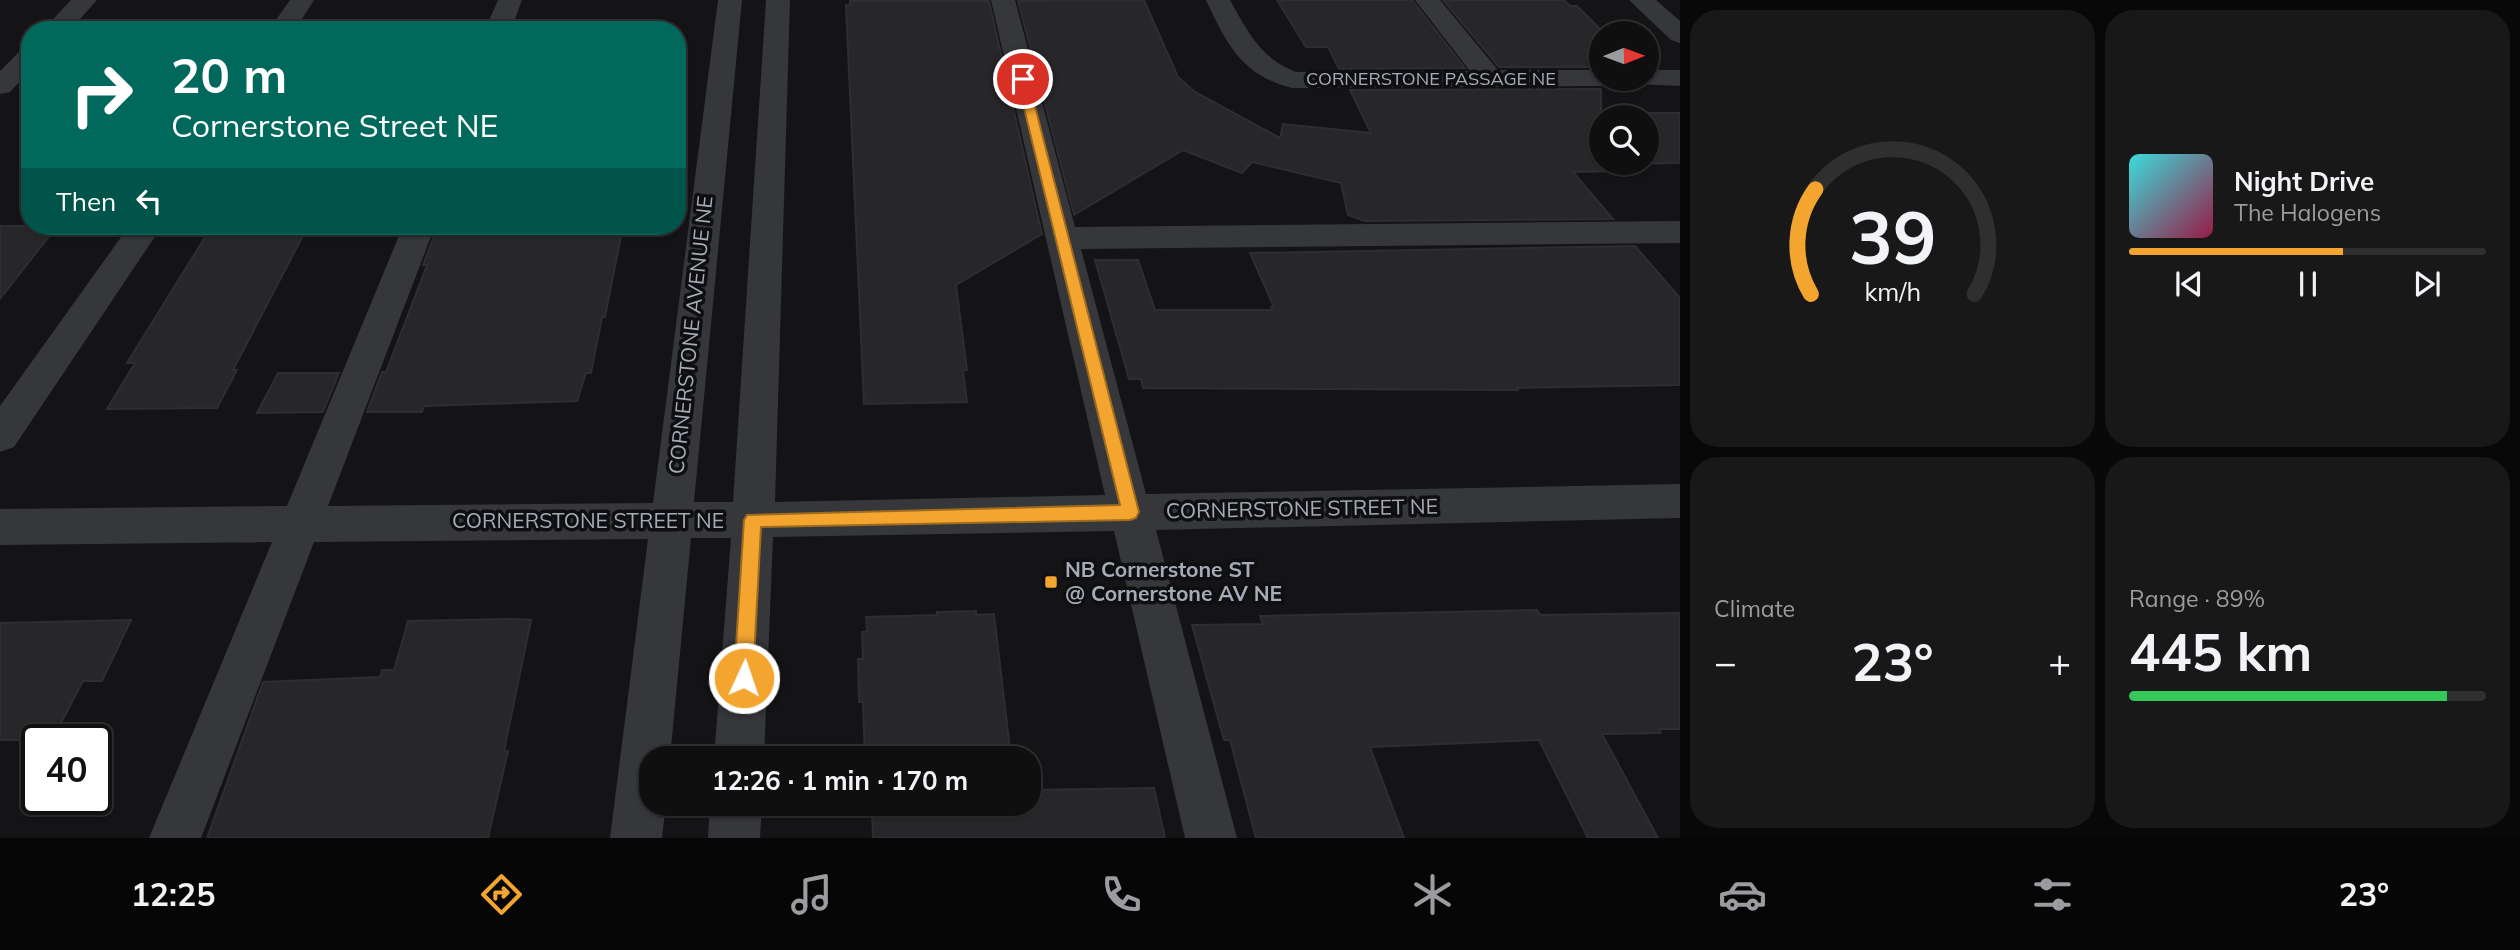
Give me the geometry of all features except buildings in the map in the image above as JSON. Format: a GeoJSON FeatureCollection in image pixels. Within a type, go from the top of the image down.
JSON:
{"type":"FeatureCollection","features":[{"type":"Feature","properties":{"kind":"street"},"geometry":{"type":"LineString","coordinates":[[64,21],[85,0]]}},
{"type":"Feature","properties":{"kind":"street"},"geometry":{"type":"LineString","coordinates":[[288,21],[302,0]]}},
{"type":"Feature","properties":{"kind":"street"},"geometry":{"type":"LineString","coordinates":[[502,21],[510,0]]}},
{"type":"Feature","properties":{"kind":"street","name":"CORNERSTONE AVENUE NE"},"geometry":{"type":"LineString","coordinates":[[636,838],[730,0]]}},
{"type":"Feature","properties":{"kind":"street"},"geometry":{"type":"LineString","coordinates":[[740,746],[778,0]]}},
{"type":"Feature","properties":{"kind":"street"},"geometry":{"type":"LineString","coordinates":[[1003,0],[1211,838]]}},
{"type":"Feature","properties":{"kind":"street","name":"CORNERSTONE PASSAGE NE"},"geometry":{"type":"LineString","coordinates":[[1218,0],[1254,62],[1270,72],[1292,80],[1589,78]]}},
{"type":"Feature","properties":{"kind":"street"},"geometry":{"type":"LineString","coordinates":[[1427,0],[1491,79]]}},
{"type":"Feature","properties":{"kind":"street"},"geometry":{"type":"LineString","coordinates":[[1641,0],[1680,35]]}},
{"type":"Feature","properties":{"kind":"street"},"geometry":{"type":"LineString","coordinates":[[0,86],[21,65]]}},
{"type":"Feature","properties":{"kind":"street"},"geometry":{"type":"LineString","coordinates":[[1659,78],[1680,78]]}},
{"type":"Feature","properties":{"kind":"street"},"geometry":{"type":"LineString","coordinates":[[1062,238],[1680,232]]}},
{"type":"Feature","properties":{"kind":"street"},"geometry":{"type":"LineString","coordinates":[[0,436],[140,235]]}},
{"type":"Feature","properties":{"kind":"street"},"geometry":{"type":"LineString","coordinates":[[175,838],[415,235]]}},
{"type":"Feature","properties":{"kind":"street","name":"CORNERSTONE STREET NE"},"geometry":{"type":"LineString","coordinates":[[0,527],[753,520],[1680,502]]}},
{"type":"Feature","properties":{"kind":"street"},"geometry":{"type":"LineString","coordinates":[[734,838],[735,816]]}},
{"type":"Feature","properties":{"kind":"place","name":"NB Cornerstone ST @ Cornerstone AV NE"},"geometry":{"type":"Point","coordinates":[1051,582]}},
{"type":"Feature","properties":{"kind":"route"},"geometry":{"type":"LineString","coordinates":[[744,678],[753,520],[1130,512],[1023,79]]}}]}
